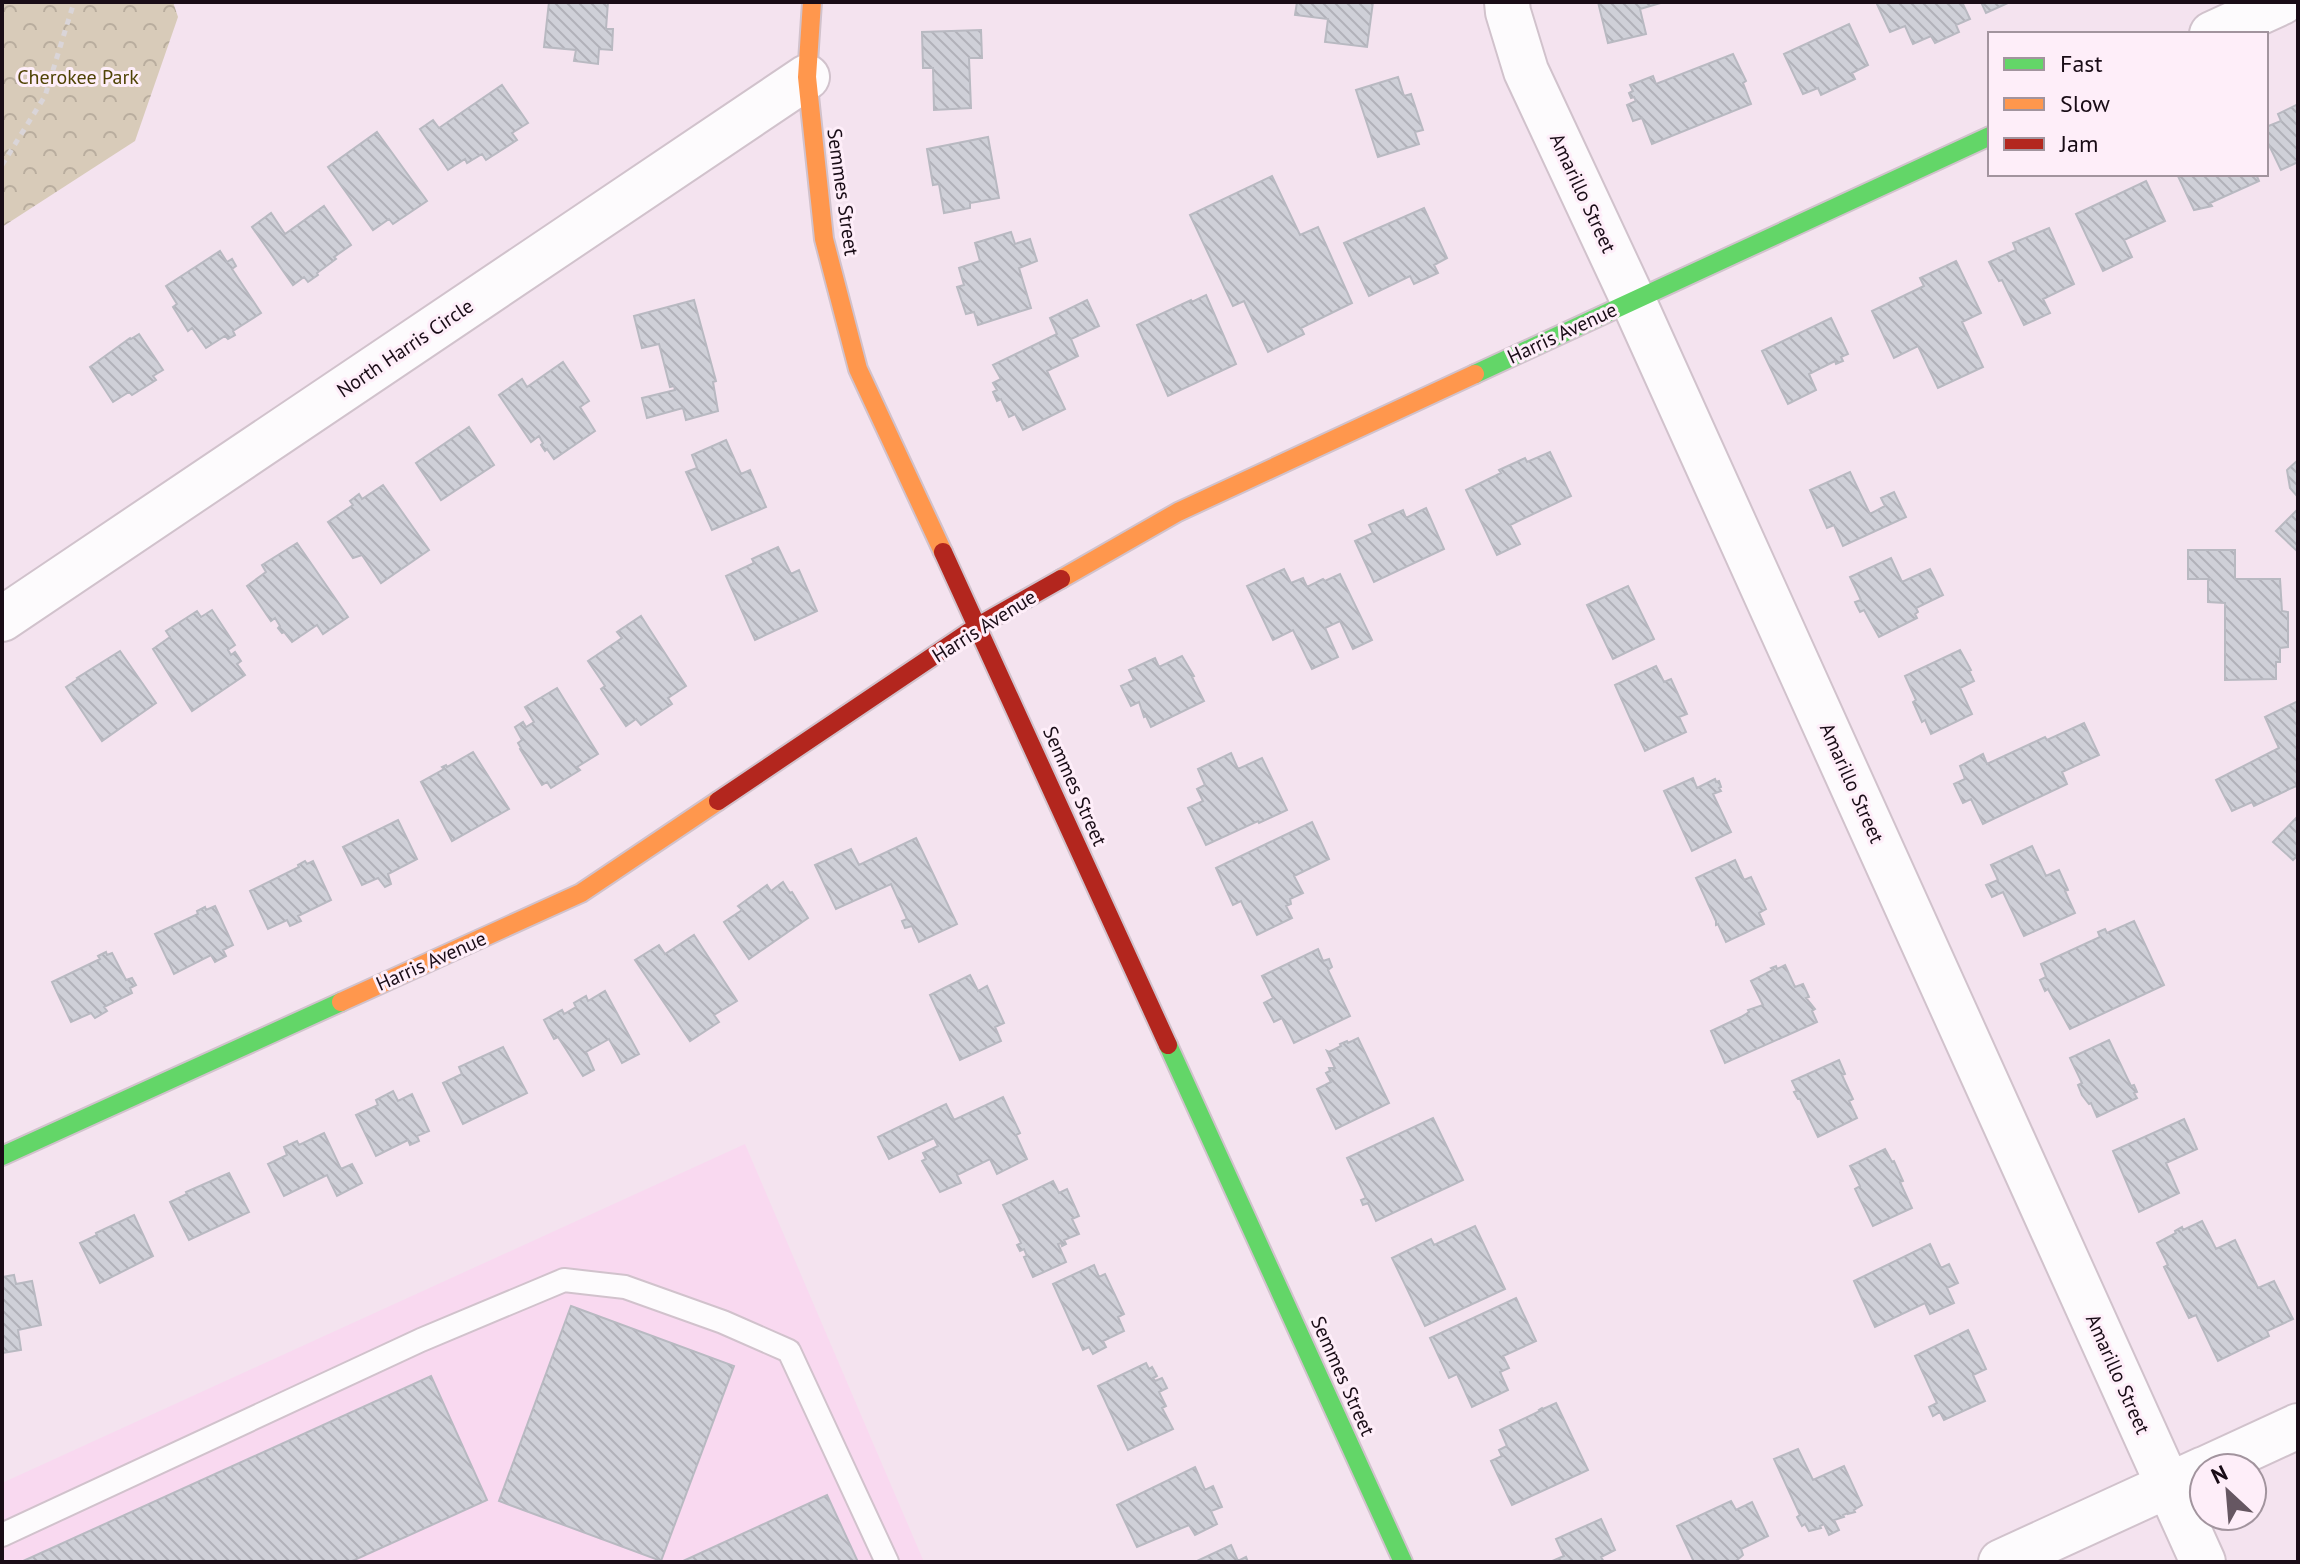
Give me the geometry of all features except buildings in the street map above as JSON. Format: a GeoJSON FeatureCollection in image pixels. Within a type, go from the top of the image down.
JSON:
{"type":"FeatureCollection","features":[{"type":"Feature","properties":{"kind":"street","name":"Semmes Street"},"geometry":{"type":"LineString","coordinates":[[812,2],[807,77],[824,239],[858,369],[1403,1562]]}},
{"type":"Feature","properties":{"kind":"street","name":"Amarillo Street"},"geometry":{"type":"LineString","coordinates":[[1507,2],[1526,71],[2188,1464]]}},
{"type":"Feature","properties":{"kind":"street"},"geometry":{"type":"LineString","coordinates":[[2216,32],[2282,2]]}},
{"type":"Feature","properties":{"kind":"street","name":"North Harris Circle"},"geometry":{"type":"LineString","coordinates":[[2,619],[807,77]]}},
{"type":"Feature","properties":{"kind":"street","name":"Harris Avenue"},"geometry":{"type":"LineString","coordinates":[[2,1156],[581,893],[978,626],[1178,512],[1988,137]]}},
{"type":"Feature","properties":{"kind":"street"},"geometry":{"type":"LineString","coordinates":[[2241,1452],[2298,1426]]}},
{"type":"Feature","properties":{"kind":"street"},"geometry":{"type":"LineString","coordinates":[[2001,1562],[2188,1476]]}},
{"type":"Feature","properties":{"kind":"street","name":"Amarillo Street"},"geometry":{"type":"LineString","coordinates":[[2200,1532],[2203,1562]]}},
{"type":"Feature","properties":{"kind":"lane"},"geometry":{"type":"LineString","coordinates":[[2,1535],[421,1340],[564,1280],[625,1287],[723,1322],[789,1351],[887,1562]]}},
{"type":"Feature","properties":{"kind":"path"},"geometry":{"type":"LineString","coordinates":[[2,165],[45,96],[74,2]]}},
{"type":"Feature","properties":{"kind":"shaded area"},"geometry":{"type":"Polygon","coordinates":[[[745,1144],[924,1562],[2,1562],[2,1483],[745,1144]]]}},
{"type":"Feature","properties":{"kind":"green space","name":"Cherokee Park"},"geometry":{"type":"Polygon","coordinates":[[[2,2],[173,2],[178,17],[135,141],[2,227],[2,2]]]}},
{"type":"Feature","properties":{"kind":"traffic: fast"},"geometry":{"type":"LineString","coordinates":[[1475,374],[1988,137]]}},
{"type":"Feature","properties":{"kind":"traffic: fast"},"geometry":{"type":"LineString","coordinates":[[2,1156],[341,1002]]}},
{"type":"Feature","properties":{"kind":"traffic: fast"},"geometry":{"type":"LineString","coordinates":[[1168,1045],[1403,1562]]}},
{"type":"Feature","properties":{"kind":"traffic: slow"},"geometry":{"type":"LineString","coordinates":[[812,2],[807,77],[824,239],[858,369],[943,552]]}},
{"type":"Feature","properties":{"kind":"traffic: slow"},"geometry":{"type":"LineString","coordinates":[[1061,579],[1178,512],[1475,374]]}},
{"type":"Feature","properties":{"kind":"traffic: slow"},"geometry":{"type":"LineString","coordinates":[[341,1002],[581,893],[718,801]]}},
{"type":"Feature","properties":{"kind":"traffic: jam"},"geometry":{"type":"LineString","coordinates":[[943,552],[1168,1045]]}},
{"type":"Feature","properties":{"kind":"traffic: jam"},"geometry":{"type":"LineString","coordinates":[[718,801],[978,626],[1061,579]]}}]}
